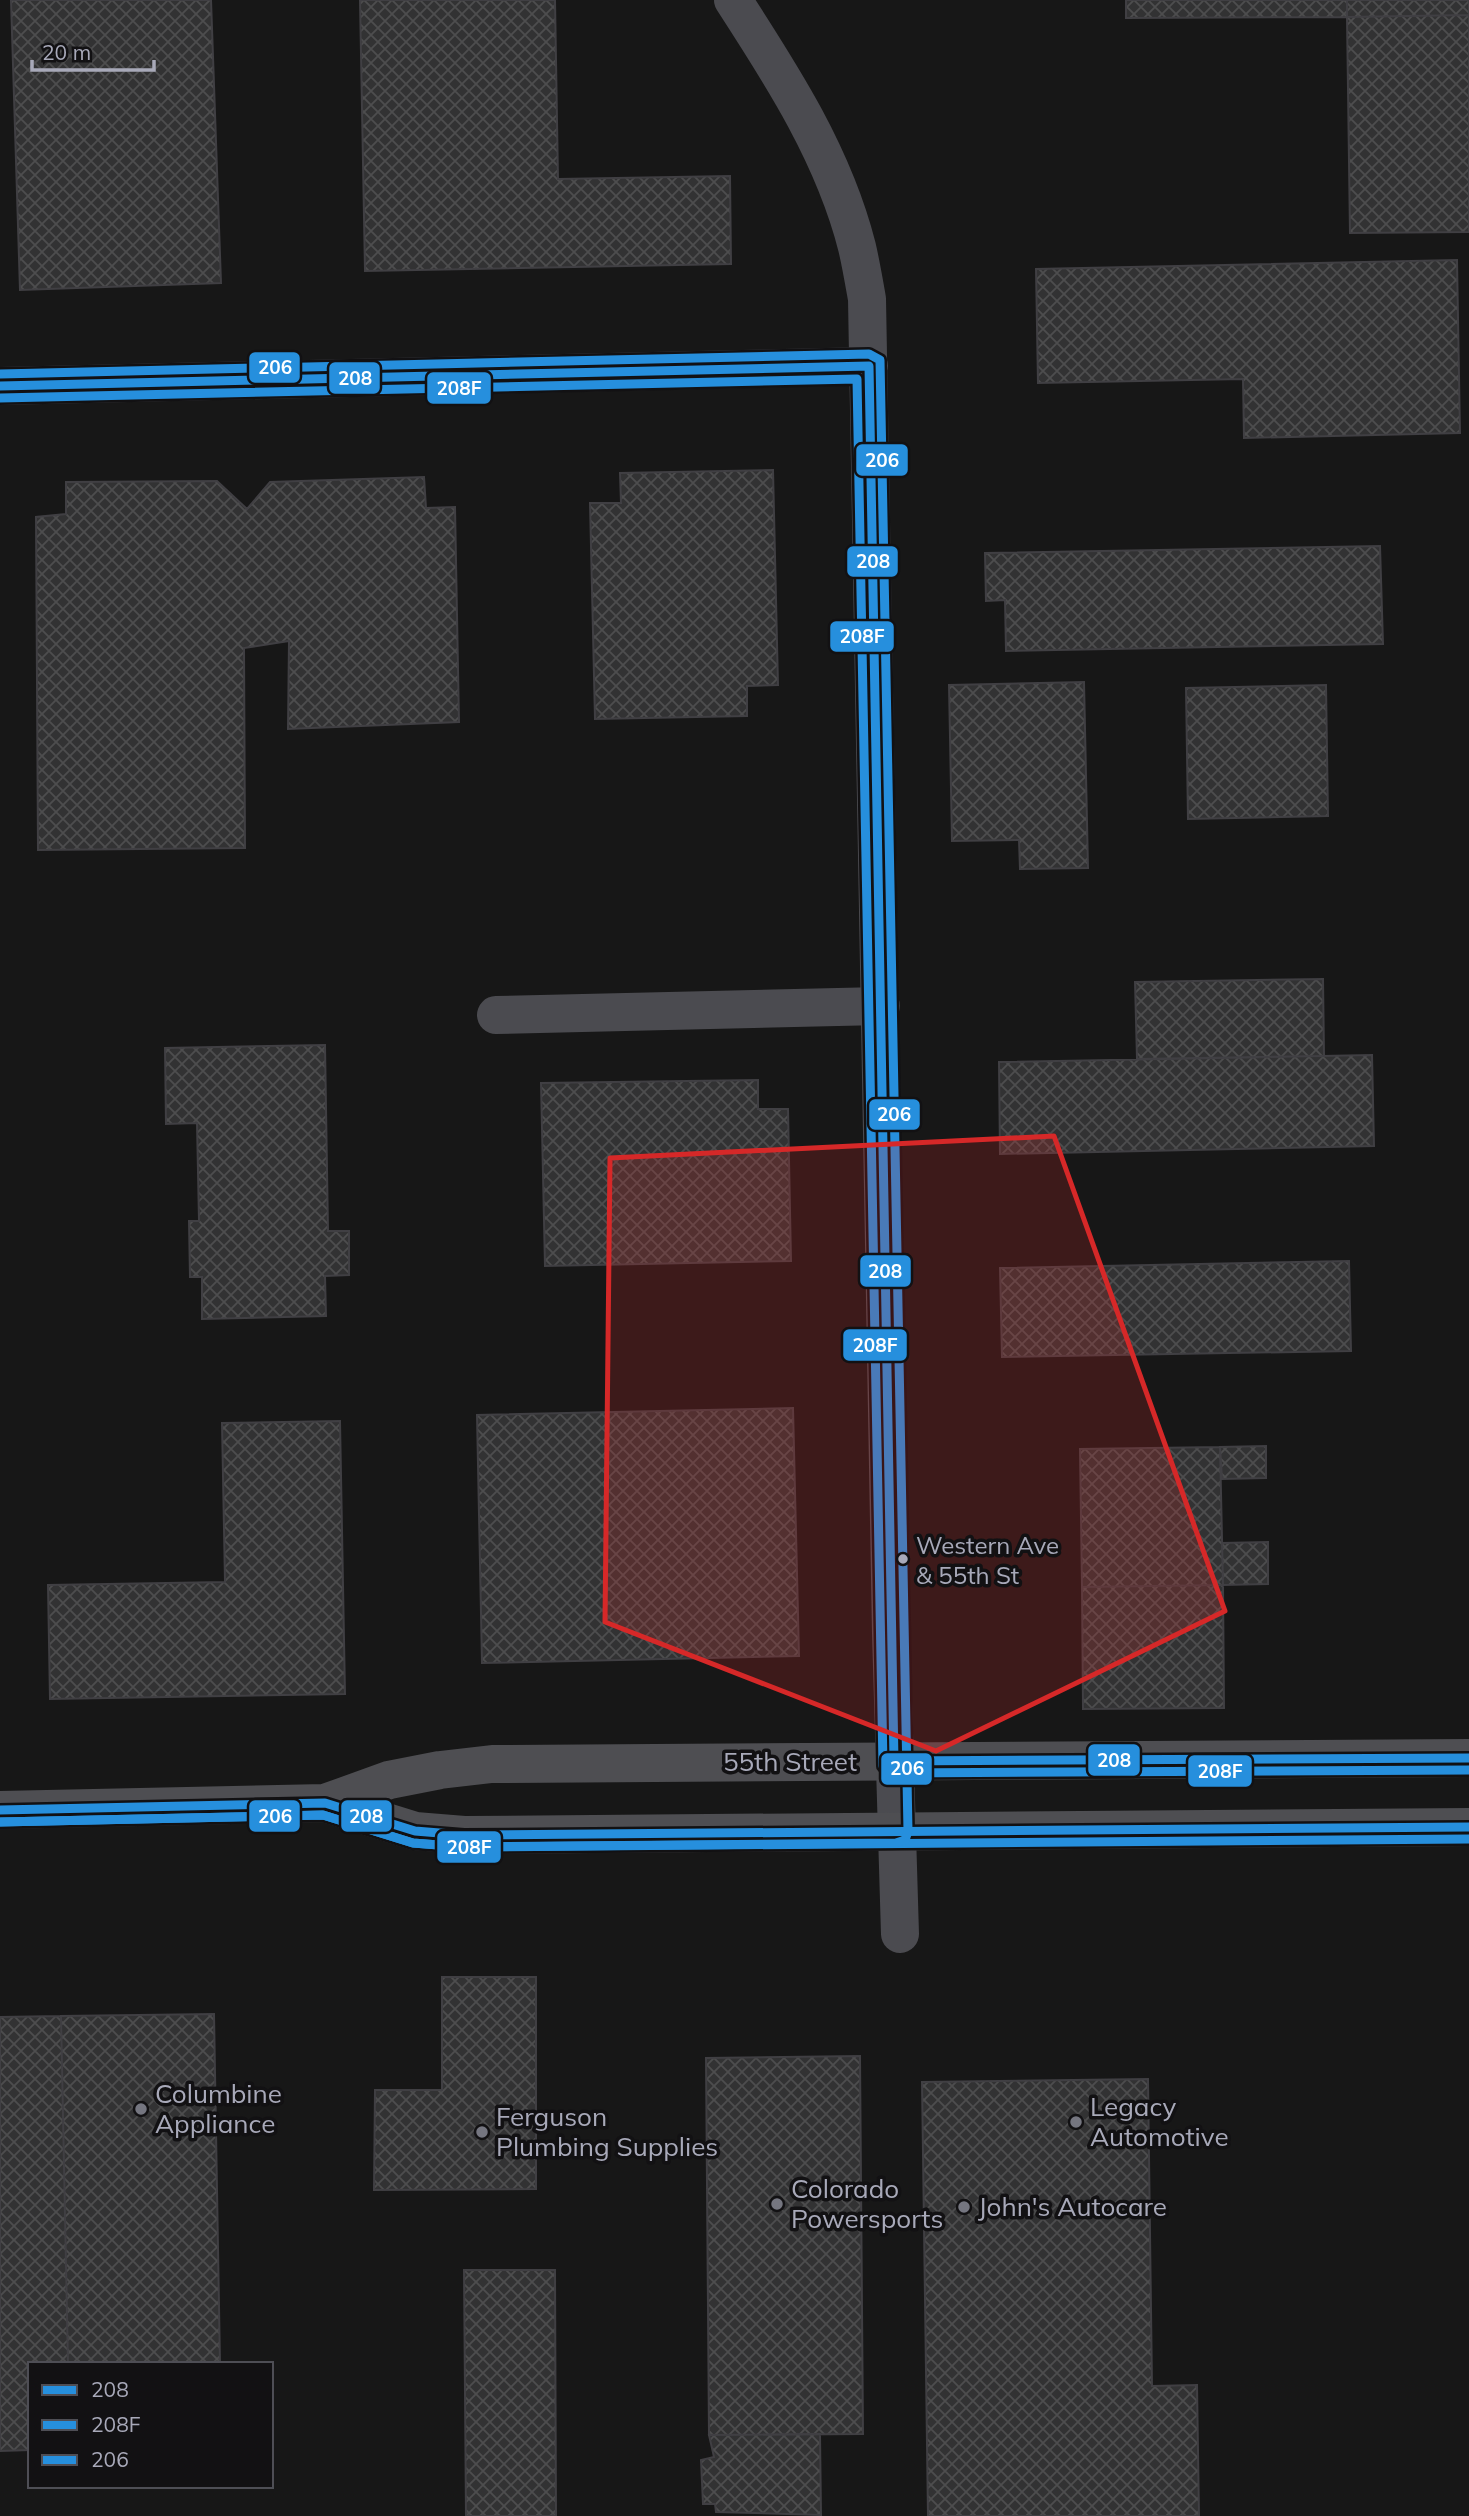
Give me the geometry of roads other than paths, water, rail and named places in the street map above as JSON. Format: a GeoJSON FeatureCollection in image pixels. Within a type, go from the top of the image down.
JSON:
{"type":"FeatureCollection","features":[{"type":"Feature","properties":{"kind":"main road","name":"55th Street"},"geometry":{"type":"LineString","coordinates":[[326,1803],[389,1780],[492,1764],[1469,1758]]}},
{"type":"Feature","properties":{"kind":"main road","name":"55th Street"},"geometry":{"type":"LineString","coordinates":[[0,1810],[326,1803],[415,1831],[464,1835],[1469,1827]]}},
{"type":"Feature","properties":{"kind":"street"},"geometry":{"type":"LineString","coordinates":[[733,0],[792,94],[821,148],[845,207],[857,247],[867,299],[895,1831],[900,1934]]}},
{"type":"Feature","properties":{"kind":"street"},"geometry":{"type":"LineString","coordinates":[[0,386],[869,366]]}},
{"type":"Feature","properties":{"kind":"street"},"geometry":{"type":"LineString","coordinates":[[496,1015],[881,1006]]}},
{"type":"Feature","properties":{"kind":"place","name":"Western Ave & 55th St"},"geometry":{"type":"Point","coordinates":[903,1559]}},
{"type":"Feature","properties":{"kind":"place","name":"Columbine Appliance"},"geometry":{"type":"Point","coordinates":[141,2109]}},
{"type":"Feature","properties":{"kind":"place","name":"Legacy Automotive"},"geometry":{"type":"Point","coordinates":[1076,2122]}},
{"type":"Feature","properties":{"kind":"place","name":"Ferguson Plumbing Supplies"},"geometry":{"type":"Point","coordinates":[482,2132]}},
{"type":"Feature","properties":{"kind":"place","name":"Colorado Powersports"},"geometry":{"type":"Point","coordinates":[777,2204]}},
{"type":"Feature","properties":{"kind":"place","name":"John's Autocare"},"geometry":{"type":"Point","coordinates":[964,2207]}}]}
